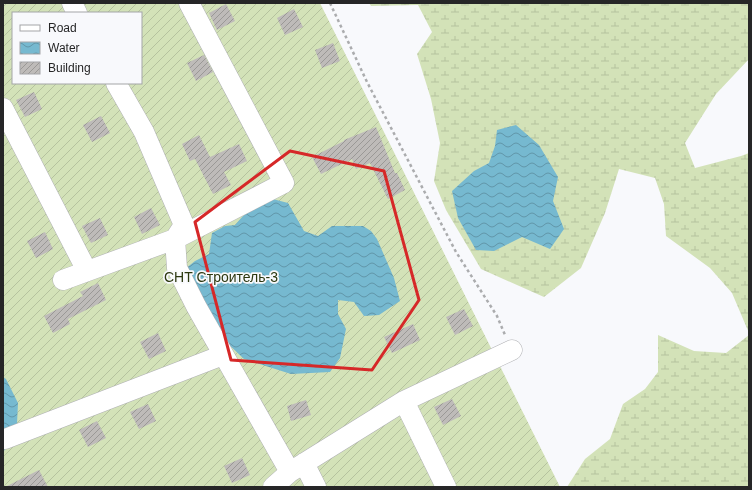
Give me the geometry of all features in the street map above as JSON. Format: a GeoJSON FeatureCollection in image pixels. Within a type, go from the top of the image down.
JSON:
{"type":"FeatureCollection","features":[{"type":"Feature","properties":{"kind":"lane"},"geometry":{"type":"LineString","coordinates":[[72,3],[76,12]]}},
{"type":"Feature","properties":{"kind":"lane"},"geometry":{"type":"LineString","coordinates":[[63,280],[175,239],[284,183],[189,3]]}},
{"type":"Feature","properties":{"kind":"lane"},"geometry":{"type":"LineString","coordinates":[[117,84],[144,132],[184,225],[175,239],[177,268],[196,306],[224,355],[297,468],[316,487]]}},
{"type":"Feature","properties":{"kind":"lane"},"geometry":{"type":"LineString","coordinates":[[3,108],[87,271]]}},
{"type":"Feature","properties":{"kind":"lane"},"geometry":{"type":"LineString","coordinates":[[273,487],[297,468],[404,401],[512,350]]}},
{"type":"Feature","properties":{"kind":"lane"},"geometry":{"type":"LineString","coordinates":[[5,439],[224,355]]}},
{"type":"Feature","properties":{"kind":"lane"},"geometry":{"type":"LineString","coordinates":[[404,401],[446,487]]}},
{"type":"Feature","properties":{"kind":"path"},"geometry":{"type":"LineString","coordinates":[[330,3],[367,82],[448,238],[497,316],[512,350]]}},
{"type":"Feature","properties":{"kind":"highlighted area"},"geometry":{"type":"Polygon","coordinates":[[[290,151],[384,171],[419,300],[372,370],[231,360],[195,222],[290,151]]]}},
{"type":"Feature","properties":{"kind":"green space","name":"СНТ Строитель-3"},"geometry":{"type":"Polygon","coordinates":[[[3,3],[320,3],[560,487],[3,487],[3,3]]]}},
{"type":"Feature","properties":{"kind":"green space"},"geometry":{"type":"Polygon","coordinates":[[[369,3],[749,3],[749,59],[716,94],[685,143],[695,168],[749,153],[749,333],[732,293],[710,268],[666,236],[664,204],[655,178],[619,169],[605,213],[581,268],[544,297],[481,269],[446,210],[434,181],[440,143],[431,99],[417,54],[432,32],[418,5],[371,6],[369,3]]]}},
{"type":"Feature","properties":{"kind":"green space"},"geometry":{"type":"Polygon","coordinates":[[[658,335],[694,351],[726,353],[749,335],[749,487],[567,487],[585,459],[610,439],[623,404],[645,389],[658,372],[658,335]]]}},
{"type":"Feature","properties":{"kind":"water"},"geometry":{"type":"Polygon","coordinates":[[[516,125],[539,145],[558,177],[553,201],[564,229],[550,249],[522,237],[494,251],[476,250],[458,218],[452,191],[474,171],[489,163],[495,146],[497,130],[516,125]]]}},
{"type":"Feature","properties":{"kind":"water"},"geometry":{"type":"Polygon","coordinates":[[[269,198],[288,203],[304,231],[318,236],[332,226],[363,226],[371,231],[377,239],[394,278],[400,301],[379,315],[364,316],[354,302],[338,300],[338,314],[346,329],[340,358],[330,372],[291,374],[244,359],[223,339],[185,269],[195,261],[209,254],[212,233],[225,226],[235,225],[243,216],[269,198]]]}},
{"type":"Feature","properties":{"kind":"water"},"geometry":{"type":"Polygon","coordinates":[[[3,377],[6,379],[18,403],[17,424],[4,451],[3,451],[3,377]]]}},
{"type":"Feature","properties":{"kind":"building"},"geometry":{"type":"Polygon","coordinates":[[[226,4],[235,21],[217,30],[209,13],[226,4]]]}},
{"type":"Feature","properties":{"kind":"building"},"geometry":{"type":"Polygon","coordinates":[[[294,9],[303,27],[285,35],[277,18],[294,9]]]}},
{"type":"Feature","properties":{"kind":"building"},"geometry":{"type":"Polygon","coordinates":[[[333,43],[340,61],[322,68],[315,50],[333,43]]]}},
{"type":"Feature","properties":{"kind":"building"},"geometry":{"type":"Polygon","coordinates":[[[204,55],[213,72],[196,81],[187,63],[204,55]]]}},
{"type":"Feature","properties":{"kind":"building"},"geometry":{"type":"Polygon","coordinates":[[[34,92],[42,109],[25,117],[16,100],[34,92]]]}},
{"type":"Feature","properties":{"kind":"building"},"geometry":{"type":"Polygon","coordinates":[[[101,116],[110,133],[92,142],[83,125],[101,116]]]}},
{"type":"Feature","properties":{"kind":"building"},"geometry":{"type":"Polygon","coordinates":[[[376,127],[395,173],[397,173],[405,190],[388,199],[370,163],[356,169],[352,159],[321,174],[312,157],[344,140],[376,127]]]}},
{"type":"Feature","properties":{"kind":"building"},"geometry":{"type":"Polygon","coordinates":[[[199,135],[210,157],[239,144],[247,161],[224,172],[231,185],[213,194],[195,159],[190,161],[182,144],[199,135]]]}},
{"type":"Feature","properties":{"kind":"building"},"geometry":{"type":"Polygon","coordinates":[[[151,208],[160,225],[142,234],[134,217],[151,208]]]}},
{"type":"Feature","properties":{"kind":"building"},"geometry":{"type":"Polygon","coordinates":[[[100,218],[108,235],[91,243],[82,226],[100,218]]]}},
{"type":"Feature","properties":{"kind":"building"},"geometry":{"type":"Polygon","coordinates":[[[45,232],[53,249],[36,258],[27,241],[45,232]]]}},
{"type":"Feature","properties":{"kind":"building"},"geometry":{"type":"Polygon","coordinates":[[[98,283],[106,300],[68,319],[70,324],[53,333],[44,316],[83,296],[80,292],[98,283]]]}},
{"type":"Feature","properties":{"kind":"building"},"geometry":{"type":"Polygon","coordinates":[[[464,309],[473,326],[455,335],[446,317],[464,309]]]}},
{"type":"Feature","properties":{"kind":"building"},"geometry":{"type":"Polygon","coordinates":[[[413,324],[420,340],[392,353],[384,337],[413,324]]]}},
{"type":"Feature","properties":{"kind":"building"},"geometry":{"type":"Polygon","coordinates":[[[158,333],[166,351],[149,359],[140,342],[158,333]]]}},
{"type":"Feature","properties":{"kind":"building"},"geometry":{"type":"Polygon","coordinates":[[[452,399],[461,416],[443,425],[434,407],[452,399]]]}},
{"type":"Feature","properties":{"kind":"building"},"geometry":{"type":"Polygon","coordinates":[[[306,400],[311,415],[291,421],[287,406],[306,400]]]}},
{"type":"Feature","properties":{"kind":"building"},"geometry":{"type":"Polygon","coordinates":[[[148,404],[156,421],[139,429],[130,412],[148,404]]]}},
{"type":"Feature","properties":{"kind":"building"},"geometry":{"type":"Polygon","coordinates":[[[97,421],[106,438],[88,447],[79,430],[97,421]]]}},
{"type":"Feature","properties":{"kind":"building"},"geometry":{"type":"Polygon","coordinates":[[[242,458],[250,475],[232,483],[224,466],[242,458]]]}},
{"type":"Feature","properties":{"kind":"building"},"geometry":{"type":"Polygon","coordinates":[[[39,470],[48,487],[5,487],[39,470]]]}}]}
